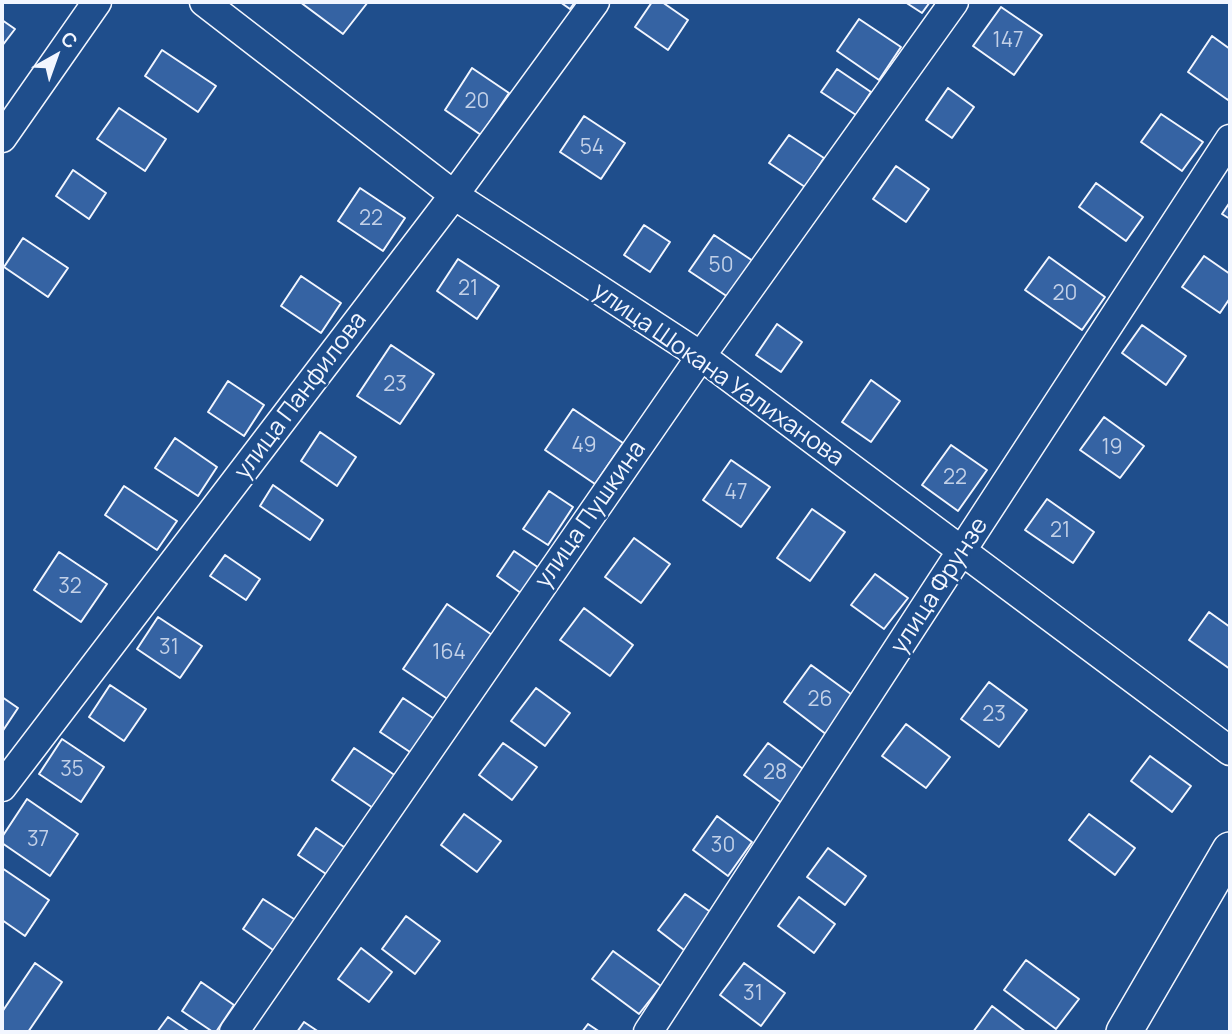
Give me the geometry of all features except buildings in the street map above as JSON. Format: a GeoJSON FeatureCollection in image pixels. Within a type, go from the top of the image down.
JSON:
{"type":"FeatureCollection","features":[{"type":"Feature","properties":{"kind":"street"},"geometry":{"type":"LineString","coordinates":[[2,138],[97,2]]}},
{"type":"Feature","properties":{"kind":"street","name":"улица Шокана Уалиханова"},"geometry":{"type":"LineString","coordinates":[[204,2],[454,195],[701,356],[1230,751]]}},
{"type":"Feature","properties":{"kind":"street","name":"улица Панфилова"},"geometry":{"type":"LineString","coordinates":[[2,787],[454,195],[595,2]]}},
{"type":"Feature","properties":{"kind":"street","name":"улица Пушкина"},"geometry":{"type":"LineString","coordinates":[[234,1032],[701,356],[954,2]]}},
{"type":"Feature","properties":{"kind":"street","name":"улица Фрунзе"},"geometry":{"type":"LineString","coordinates":[[648,1032],[1230,139]]}},
{"type":"Feature","properties":{"kind":"street"},"geometry":{"type":"LineString","coordinates":[[1124,1032],[1230,850]]}}]}
